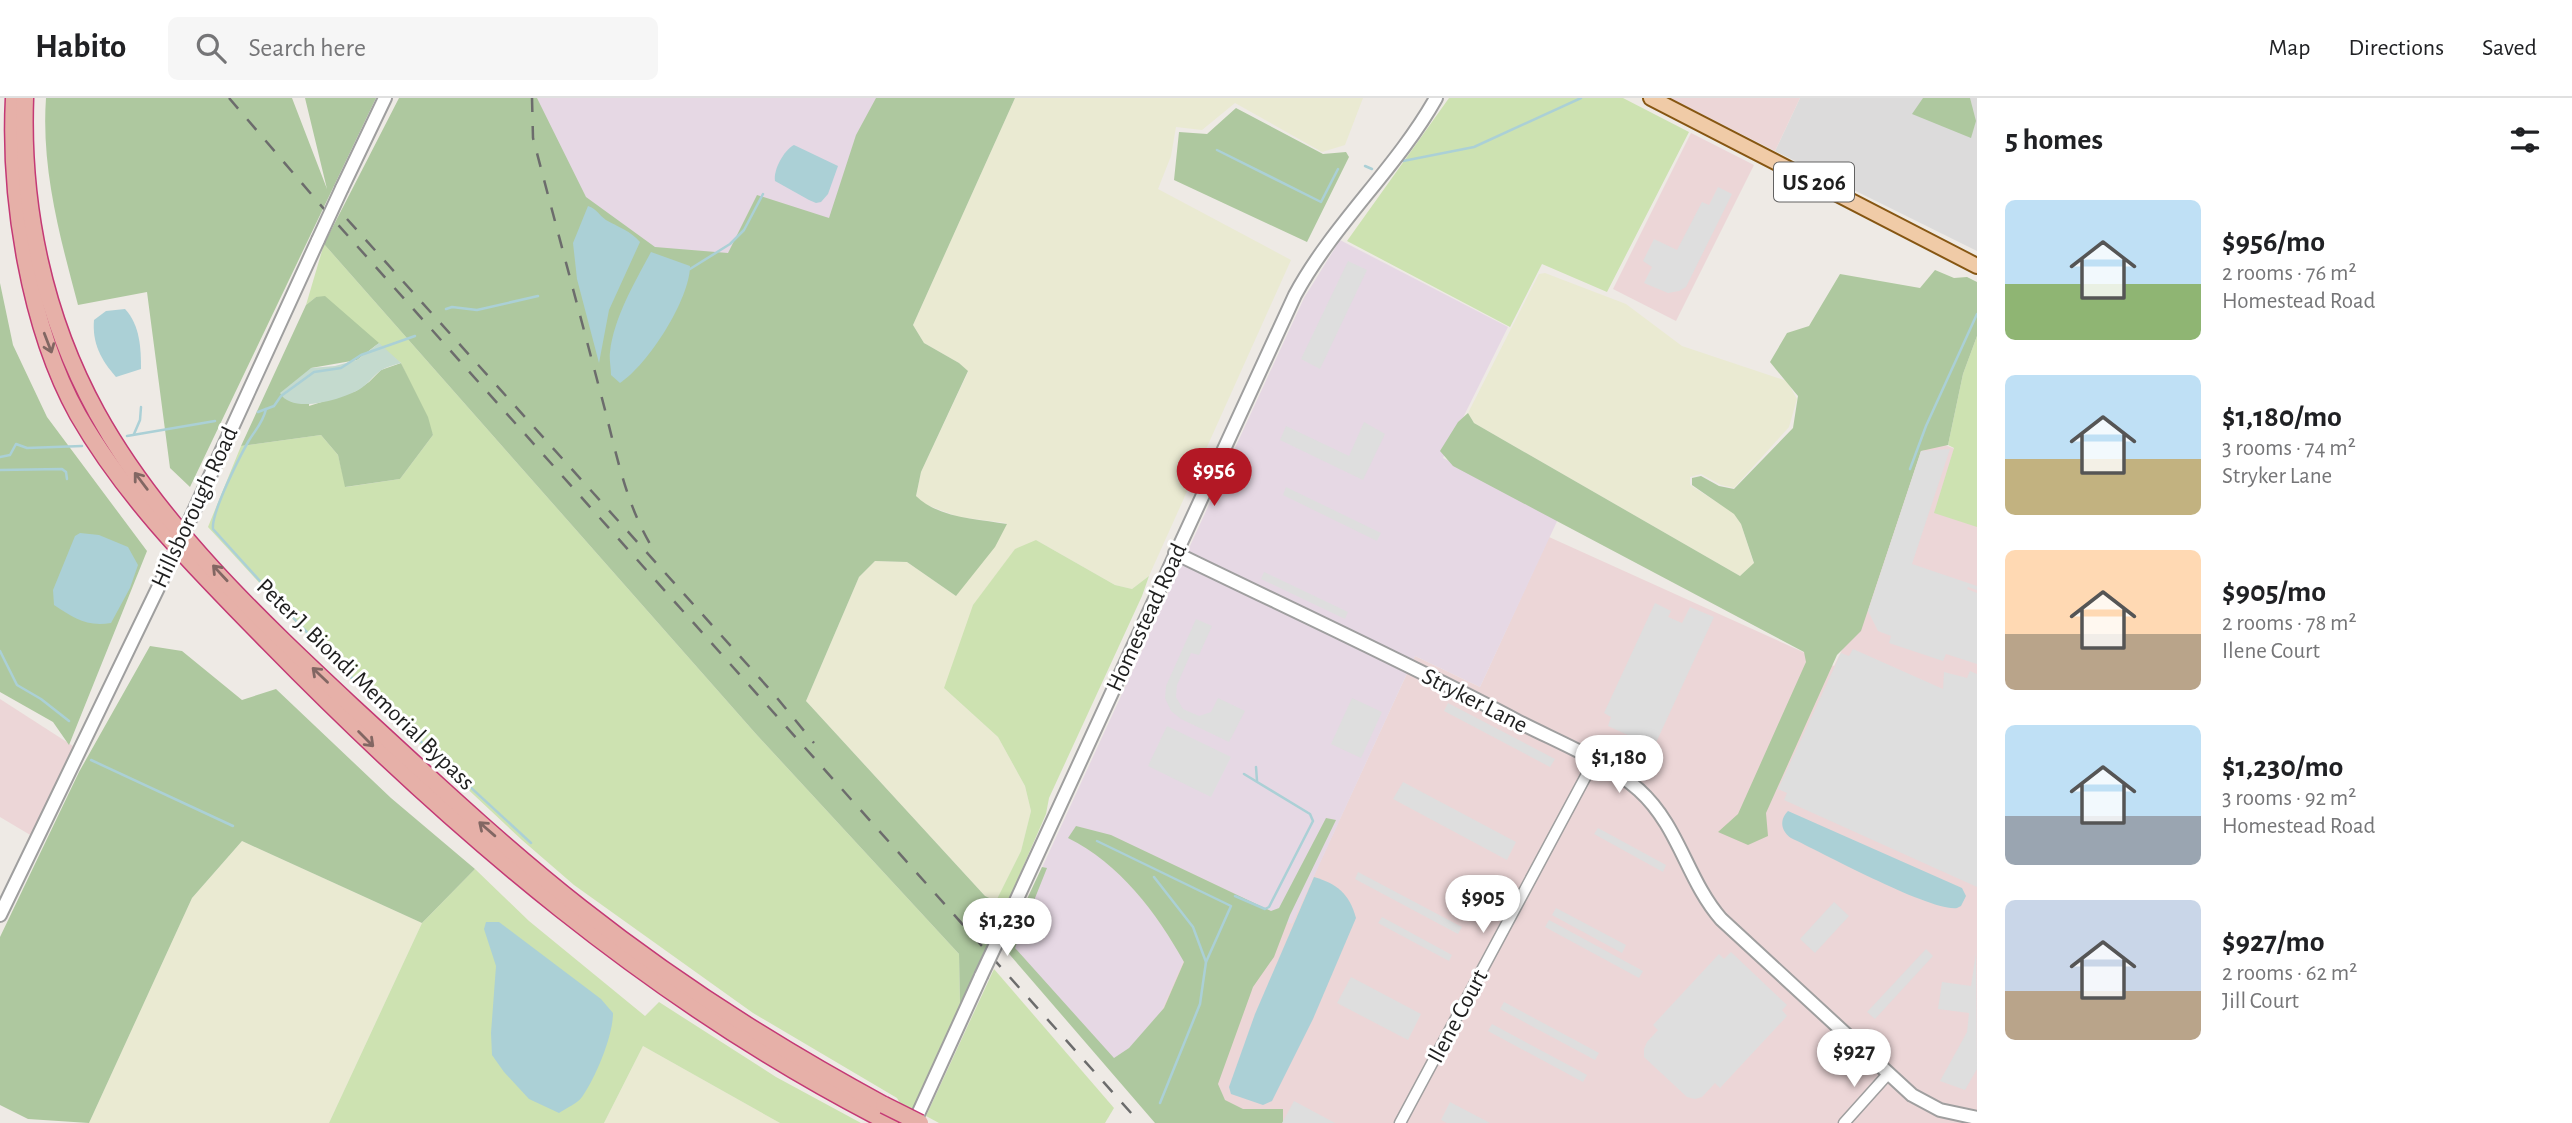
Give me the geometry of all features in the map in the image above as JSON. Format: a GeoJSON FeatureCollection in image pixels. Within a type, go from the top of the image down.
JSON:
{"type":"FeatureCollection","features":[{"type":"Feature","properties":{"kind":"highway","name":"Peter J. Biondi Memorial Bypass"},"geometry":{"type":"LineString","coordinates":[[14,98],[16,195],[24,250],[44,331],[78,415],[128,489],[179,542],[320,676],[467,811],[579,907],[734,1018],[831,1077],[884,1115],[919,1123]]}},
{"type":"Feature","properties":{"kind":"highway","name":"Peter J. Biondi Memorial Bypass"},"geometry":{"type":"LineString","coordinates":[[25,98],[25,157],[32,221],[39,260],[64,341],[104,425],[179,542]]}},
{"type":"Feature","properties":{"kind":"main road","name":"US 206"},"geometry":{"type":"LineString","coordinates":[[1651,98],[1977,266]]}},
{"type":"Feature","properties":{"kind":"street","name":"Hillsborough Road"},"geometry":{"type":"LineString","coordinates":[[0,915],[179,542],[385,98]]}},
{"type":"Feature","properties":{"kind":"street","name":"Homestead Road"},"geometry":{"type":"LineString","coordinates":[[914,1123],[1175,553],[1303,281],[1336,230],[1408,139],[1436,98]]}},
{"type":"Feature","properties":{"kind":"street","name":"Stryker Lane"},"geometry":{"type":"LineString","coordinates":[[1175,553],[1476,699],[1625,779],[1652,803],[1673,832],[1704,895],[1721,919],[1904,1089],[1940,1110],[1977,1118]]}},
{"type":"Feature","properties":{"kind":"street","name":"Ilene Court"},"geometry":{"type":"LineString","coordinates":[[1400,1123],[1594,761]]}},
{"type":"Feature","properties":{"kind":"street"},"geometry":{"type":"LineString","coordinates":[[1844,1123],[1888,1074]]}},
{"type":"Feature","properties":{"kind":"shaded area"},"geometry":{"type":"Polygon","coordinates":[[[525,98],[892,98],[827,230],[716,280],[576,213],[525,98]]]}},
{"type":"Feature","properties":{"kind":"shaded area"},"geometry":{"type":"Polygon","coordinates":[[[1670,98],[1800,98],[1775,151],[1670,98]]]}},
{"type":"Feature","properties":{"kind":"shaded area"},"geometry":{"type":"Polygon","coordinates":[[[1800,98],[1977,98],[1977,251],[1775,151],[1800,98]]]}},
{"type":"Feature","properties":{"kind":"shaded area"},"geometry":{"type":"Polygon","coordinates":[[[1691,133],[1754,165],[1676,321],[1613,289],[1691,133]]]}},
{"type":"Feature","properties":{"kind":"shaded area"},"geometry":{"type":"Polygon","coordinates":[[[1718,187],[1732,194],[1686,287],[1668,293],[1644,283],[1652,267],[1643,261],[1654,239],[1677,250],[1702,202],[1709,205],[1718,187]]]}},
{"type":"Feature","properties":{"kind":"shaded area"},"geometry":{"type":"Polygon","coordinates":[[[1340,240],[1508,327],[1443,458],[1559,517],[1480,687],[1415,656],[1292,924],[1214,891],[1130,1084],[1006,946],[1304,298],[1340,240]]]}},
{"type":"Feature","properties":{"kind":"shaded area"},"geometry":{"type":"Polygon","coordinates":[[[1348,261],[1367,270],[1320,369],[1301,359],[1348,261]]]}},
{"type":"Feature","properties":{"kind":"shaded area"},"geometry":{"type":"Polygon","coordinates":[[[1364,422],[1385,434],[1363,480],[1280,440],[1286,426],[1349,456],[1364,422]]]}},
{"type":"Feature","properties":{"kind":"shaded area"},"geometry":{"type":"Polygon","coordinates":[[[1921,435],[1977,458],[1977,1123],[1208,1123],[1130,1084],[1214,890],[1292,923],[1415,656],[1480,687],[1549,537],[1834,666],[1862,610],[1921,435]]]}},
{"type":"Feature","properties":{"kind":"shaded area"},"geometry":{"type":"Polygon","coordinates":[[[1950,449],[1912,564],[1977,586],[1977,590],[1967,589],[1977,593],[1977,664],[1946,654],[1943,661],[1889,643],[1891,636],[1878,631],[1868,611],[1921,451],[1950,449]]]}},
{"type":"Feature","properties":{"kind":"shaded area"},"geometry":{"type":"Polygon","coordinates":[[[1286,487],[1381,533],[1377,541],[1283,495],[1286,487]]]}},
{"type":"Feature","properties":{"kind":"shaded area"},"geometry":{"type":"Polygon","coordinates":[[[1264,572],[1348,612],[1345,619],[1261,579],[1264,572]]]}},
{"type":"Feature","properties":{"kind":"shaded area"},"geometry":{"type":"Polygon","coordinates":[[[1655,603],[1671,611],[1668,617],[1682,623],[1690,607],[1714,617],[1654,747],[1608,726],[1611,717],[1604,713],[1655,603]]]}},
{"type":"Feature","properties":{"kind":"shaded area"},"geometry":{"type":"Polygon","coordinates":[[[1196,619],[1212,626],[1199,655],[1191,653],[1177,685],[1176,697],[1183,709],[1199,716],[1211,712],[1218,698],[1245,711],[1229,742],[1181,719],[1171,711],[1165,698],[1166,686],[1196,619]]]}},
{"type":"Feature","properties":{"kind":"shaded area"},"geometry":{"type":"Polygon","coordinates":[[[1853,649],[1943,689],[1944,672],[1967,678],[1970,671],[1977,674],[1977,887],[1784,800],[1787,793],[1778,789],[1841,653],[1849,656],[1853,649]]]}},
{"type":"Feature","properties":{"kind":"shaded area"},"geometry":{"type":"Polygon","coordinates":[[[1352,698],[1382,712],[1361,758],[1331,744],[1352,698]]]}},
{"type":"Feature","properties":{"kind":"shaded area"},"geometry":{"type":"Polygon","coordinates":[[[0,699],[73,746],[32,836],[0,817],[0,699]]]}},
{"type":"Feature","properties":{"kind":"shaded area"},"geometry":{"type":"Polygon","coordinates":[[[1448,703],[1555,759],[1550,767],[1444,711],[1448,703]]]}},
{"type":"Feature","properties":{"kind":"shaded area"},"geometry":{"type":"Polygon","coordinates":[[[1167,726],[1231,757],[1211,797],[1148,766],[1167,726]]]}},
{"type":"Feature","properties":{"kind":"shaded area"},"geometry":{"type":"Polygon","coordinates":[[[1403,782],[1516,842],[1507,860],[1393,799],[1403,782]]]}},
{"type":"Feature","properties":{"kind":"shaded area"},"geometry":{"type":"Polygon","coordinates":[[[1598,828],[1666,865],[1663,872],[1594,834],[1598,828]]]}},
{"type":"Feature","properties":{"kind":"shaded area"},"geometry":{"type":"Polygon","coordinates":[[[1358,872],[1462,927],[1458,934],[1355,879],[1358,872]]]}},
{"type":"Feature","properties":{"kind":"shaded area"},"geometry":{"type":"Polygon","coordinates":[[[1834,902],[1849,916],[1815,953],[1800,939],[1834,902]]]}},
{"type":"Feature","properties":{"kind":"shaded area"},"geometry":{"type":"Polygon","coordinates":[[[1556,908],[1626,945],[1622,953],[1552,915],[1556,908]]]}},
{"type":"Feature","properties":{"kind":"shaded area"},"geometry":{"type":"Polygon","coordinates":[[[1382,917],[1452,955],[1449,961],[1378,923],[1382,917]]]}},
{"type":"Feature","properties":{"kind":"shaded area"},"geometry":{"type":"Polygon","coordinates":[[[1549,920],[1643,971],[1639,978],[1545,927],[1549,920]]]}},
{"type":"Feature","properties":{"kind":"shaded area"},"geometry":{"type":"Polygon","coordinates":[[[1926,949],[1933,956],[1875,1019],[1867,1012],[1926,949]]]}},
{"type":"Feature","properties":{"kind":"shaded area"},"geometry":{"type":"Polygon","coordinates":[[[1731,952],[1787,1005],[1782,1010],[1787,1016],[1720,1088],[1715,1083],[1702,1097],[1687,1097],[1644,1057],[1644,1049],[1658,1030],[1653,1025],[1719,954],[1724,959],[1731,952]]]}},
{"type":"Feature","properties":{"kind":"shaded area"},"geometry":{"type":"Polygon","coordinates":[[[1976,953],[1977,1069],[1965,1090],[1940,1081],[1967,1032],[1969,1013],[1938,1009],[1942,982],[1971,986],[1976,953]]]}},
{"type":"Feature","properties":{"kind":"shaded area"},"geometry":{"type":"Polygon","coordinates":[[[1351,977],[1421,1014],[1408,1040],[1337,1003],[1351,977]]]}},
{"type":"Feature","properties":{"kind":"shaded area"},"geometry":{"type":"Polygon","coordinates":[[[1504,1002],[1599,1053],[1595,1060],[1500,1009],[1504,1002]]]}},
{"type":"Feature","properties":{"kind":"shaded area"},"geometry":{"type":"Polygon","coordinates":[[[1492,1024],[1587,1075],[1583,1082],[1488,1031],[1492,1024]]]}},
{"type":"Feature","properties":{"kind":"shaded area"},"geometry":{"type":"Polygon","coordinates":[[[1294,1101],[1335,1123],[1282,1123],[1294,1101]]]}},
{"type":"Feature","properties":{"kind":"shaded area"},"geometry":{"type":"Polygon","coordinates":[[[1450,1102],[1490,1123],[1447,1123],[1441,1120],[1450,1102]]]}},
{"type":"Feature","properties":{"kind":"green space"},"geometry":{"type":"Polygon","coordinates":[[[46,98],[292,98],[327,189],[305,98],[376,98],[190,487],[170,468],[147,292],[78,305],[53,203],[46,151],[46,98]]]}},
{"type":"Feature","properties":{"kind":"green space"},"geometry":{"type":"Polygon","coordinates":[[[399,98],[537,98],[586,197],[655,247],[728,253],[757,195],[829,218],[856,135],[876,98],[1015,98],[913,325],[924,343],[968,371],[921,472],[916,496],[935,509],[947,513],[1007,524],[995,547],[956,596],[907,562],[875,561],[859,577],[806,701],[985,896],[1006,906],[960,1005],[959,954],[756,734],[324,244],[399,98]]]}},
{"type":"Feature","properties":{"kind":"green space"},"geometry":{"type":"Polygon","coordinates":[[[1015,98],[1363,98],[1345,145],[1322,152],[1235,103],[1202,130],[1176,127],[1171,156],[1158,189],[1291,260],[1149,576],[1132,589],[1115,585],[1036,540],[944,688],[998,737],[1025,786],[1031,811],[1021,851],[996,901],[985,896],[806,701],[859,577],[875,561],[907,562],[956,596],[1006,523],[959,517],[924,504],[916,496],[921,472],[968,372],[959,363],[924,343],[913,325],[1015,98]]]}},
{"type":"Feature","properties":{"kind":"green space"},"geometry":{"type":"Polygon","coordinates":[[[1449,98],[1623,98],[1689,132],[1607,292],[1542,264],[1510,327],[1347,241],[1449,98]]]}},
{"type":"Feature","properties":{"kind":"green space"},"geometry":{"type":"Polygon","coordinates":[[[1923,98],[1970,98],[1976,121],[1971,138],[1912,114],[1923,98]]]}},
{"type":"Feature","properties":{"kind":"green space"},"geometry":{"type":"Polygon","coordinates":[[[1236,108],[1323,154],[1346,152],[1349,157],[1307,242],[1174,180],[1179,132],[1207,134],[1236,108]]]}},
{"type":"Feature","properties":{"kind":"green space"},"geometry":{"type":"Polygon","coordinates":[[[324,244],[756,734],[959,954],[960,1005],[913,1111],[901,1105],[897,1098],[753,1013],[574,885],[522,840],[333,663],[208,527],[241,446],[321,435],[338,455],[346,487],[400,479],[433,435],[401,363],[316,297],[306,305],[324,244]]]}},
{"type":"Feature","properties":{"kind":"green space"},"geometry":{"type":"Polygon","coordinates":[[[1935,270],[1954,278],[1967,277],[1977,282],[1977,336],[1963,374],[1948,445],[1921,451],[1861,631],[1837,655],[1766,813],[1768,836],[1748,845],[1718,832],[1738,814],[1806,662],[1804,652],[1453,466],[1440,451],[1458,422],[1468,413],[1474,423],[1740,576],[1754,563],[1741,524],[1734,514],[1692,485],[1692,478],[1701,476],[1719,486],[1734,489],[1793,428],[1798,396],[1770,362],[1787,333],[1809,326],[1840,274],[1920,288],[1935,270]]]}},
{"type":"Feature","properties":{"kind":"green space"},"geometry":{"type":"Polygon","coordinates":[[[1545,273],[1626,304],[1682,346],[1787,381],[1797,399],[1789,427],[1734,488],[1721,485],[1701,474],[1690,477],[1690,485],[1734,513],[1741,524],[1754,564],[1740,576],[1474,423],[1468,413],[1539,274],[1545,273]]]}},
{"type":"Feature","properties":{"kind":"green space"},"geometry":{"type":"Polygon","coordinates":[[[0,283],[13,345],[47,417],[147,551],[69,745],[53,722],[0,692],[0,283]]]}},
{"type":"Feature","properties":{"kind":"green space"},"geometry":{"type":"Polygon","coordinates":[[[325,296],[379,343],[357,360],[311,368],[309,406],[356,391],[381,370],[401,363],[428,417],[433,435],[400,479],[345,487],[338,455],[321,435],[241,446],[306,305],[316,297],[325,296]]]}},
{"type":"Feature","properties":{"kind":"green space"},"geometry":{"type":"Polygon","coordinates":[[[1977,336],[1977,527],[1934,513],[1954,448],[1948,445],[1963,374],[1977,336]]]}},
{"type":"Feature","properties":{"kind":"green space"},"geometry":{"type":"Polygon","coordinates":[[[379,343],[401,363],[380,371],[360,389],[342,397],[306,404],[286,400],[280,393],[311,368],[335,366],[357,360],[379,343]]]}},
{"type":"Feature","properties":{"kind":"green space"},"geometry":{"type":"Polygon","coordinates":[[[1036,540],[1115,585],[1132,589],[1149,576],[1049,798],[1046,814],[1006,906],[996,901],[1021,851],[1031,811],[1025,786],[998,737],[944,688],[973,605],[1015,549],[1036,540]]]}},
{"type":"Feature","properties":{"kind":"green space"},"geometry":{"type":"Polygon","coordinates":[[[150,646],[182,651],[242,700],[276,689],[391,798],[475,869],[422,923],[242,841],[192,898],[89,1123],[28,1119],[0,1105],[0,937],[79,772],[150,646]]]}},
{"type":"Feature","properties":{"kind":"green space"},"geometry":{"type":"Polygon","coordinates":[[[1326,818],[1336,820],[1290,915],[1274,957],[1253,987],[1218,1084],[1225,1100],[1243,1109],[1283,1109],[1283,1123],[1155,1123],[1004,948],[1042,867],[1047,868],[1015,948],[1114,1058],[1129,1048],[1164,1008],[1184,962],[1162,925],[1135,891],[1104,861],[1068,838],[1076,826],[1111,835],[1271,911],[1279,908],[1326,818]]]}},
{"type":"Feature","properties":{"kind":"green space"},"geometry":{"type":"Polygon","coordinates":[[[242,841],[422,923],[329,1123],[89,1123],[192,898],[242,841]]]}},
{"type":"Feature","properties":{"kind":"green space"},"geometry":{"type":"Polygon","coordinates":[[[475,869],[529,921],[645,1016],[659,1002],[776,1077],[861,1123],[780,1123],[643,1046],[604,1123],[329,1123],[422,923],[475,869]]]}},
{"type":"Feature","properties":{"kind":"green space"},"geometry":{"type":"Polygon","coordinates":[[[994,969],[1114,1108],[1105,1123],[939,1123],[926,1116],[994,969]]]}},
{"type":"Feature","properties":{"kind":"green space"},"geometry":{"type":"Polygon","coordinates":[[[643,1046],[780,1123],[604,1123],[643,1046]]]}},
{"type":"Feature","properties":{"kind":"water"},"geometry":{"type":"Polygon","coordinates":[[[794,145],[838,166],[828,194],[821,202],[809,200],[775,181],[780,161],[794,145]]]}},
{"type":"Feature","properties":{"kind":"water"},"geometry":{"type":"Polygon","coordinates":[[[588,206],[640,242],[609,310],[599,363],[577,279],[573,243],[588,206]]]}},
{"type":"Feature","properties":{"kind":"water"},"geometry":{"type":"Polygon","coordinates":[[[651,252],[690,266],[688,280],[666,330],[643,362],[620,383],[611,375],[612,339],[626,300],[651,252]]]}},
{"type":"Feature","properties":{"kind":"water"},"geometry":{"type":"Polygon","coordinates":[[[125,309],[137,329],[141,369],[116,377],[99,351],[94,336],[94,320],[106,311],[125,309]]]}},
{"type":"Feature","properties":{"kind":"water"},"geometry":{"type":"Polygon","coordinates":[[[80,533],[99,535],[128,547],[138,565],[130,588],[111,623],[87,622],[54,605],[53,590],[75,536],[80,533]]]}},
{"type":"Feature","properties":{"kind":"water"},"geometry":{"type":"Polygon","coordinates":[[[1788,811],[1962,888],[1966,896],[1961,906],[1944,907],[1924,901],[1791,838],[1782,825],[1788,811]]]}},
{"type":"Feature","properties":{"kind":"water"},"geometry":{"type":"Polygon","coordinates":[[[1314,877],[1341,891],[1350,902],[1356,918],[1313,1019],[1272,1101],[1263,1105],[1231,1094],[1229,1087],[1255,1014],[1314,877]]]}},
{"type":"Feature","properties":{"kind":"water"},"geometry":{"type":"Polygon","coordinates":[[[486,922],[499,922],[601,999],[613,1013],[607,1044],[593,1079],[580,1099],[559,1113],[529,1099],[492,1055],[496,966],[484,929],[486,922]]]}},
{"type":"Feature","properties":{"kind":"waterway"},"geometry":{"type":"LineString","coordinates":[[1403,161],[1474,147],[1581,98]]}},
{"type":"Feature","properties":{"kind":"waterway"},"geometry":{"type":"LineString","coordinates":[[1217,150],[1321,202],[1338,169]]}},
{"type":"Feature","properties":{"kind":"waterway"},"geometry":{"type":"LineString","coordinates":[[1365,166],[1372,169]]}},
{"type":"Feature","properties":{"kind":"waterway"},"geometry":{"type":"LineString","coordinates":[[690,269],[730,244],[744,230],[763,194]]}},
{"type":"Feature","properties":{"kind":"waterway"},"geometry":{"type":"LineString","coordinates":[[446,309],[452,307],[477,310],[538,296]]}},
{"type":"Feature","properties":{"kind":"waterway"},"geometry":{"type":"LineString","coordinates":[[1910,469],[1926,426],[1977,314]]}},
{"type":"Feature","properties":{"kind":"waterway"},"geometry":{"type":"LineString","coordinates":[[258,412],[274,406],[281,396],[314,372],[341,368],[361,355],[415,336]]}},
{"type":"Feature","properties":{"kind":"waterway"},"geometry":{"type":"LineString","coordinates":[[134,434],[140,420],[141,407]]}},
{"type":"Feature","properties":{"kind":"waterway"},"geometry":{"type":"LineString","coordinates":[[266,409],[226,486],[216,511],[213,529],[352,678],[531,843]]}},
{"type":"Feature","properties":{"kind":"waterway"},"geometry":{"type":"LineString","coordinates":[[127,436],[215,421]]}},
{"type":"Feature","properties":{"kind":"waterway"},"geometry":{"type":"LineString","coordinates":[[0,457],[10,455],[16,444],[27,448],[82,446]]}},
{"type":"Feature","properties":{"kind":"waterway"},"geometry":{"type":"LineString","coordinates":[[0,470],[62,469],[66,472],[67,479]]}},
{"type":"Feature","properties":{"kind":"waterway"},"geometry":{"type":"LineString","coordinates":[[0,651],[17,685],[41,699],[69,721]]}},
{"type":"Feature","properties":{"kind":"waterway"},"geometry":{"type":"LineString","coordinates":[[91,760],[233,826]]}},
{"type":"Feature","properties":{"kind":"waterway"},"geometry":{"type":"LineString","coordinates":[[1256,767],[1257,781]]}},
{"type":"Feature","properties":{"kind":"waterway"},"geometry":{"type":"LineString","coordinates":[[1235,896],[1265,909],[1269,907],[1313,821],[1310,814],[1244,774]]}},
{"type":"Feature","properties":{"kind":"waterway"},"geometry":{"type":"LineString","coordinates":[[1097,841],[1231,906],[1206,962]]}},
{"type":"Feature","properties":{"kind":"waterway"},"geometry":{"type":"LineString","coordinates":[[1154,877],[1193,927],[1206,962],[1200,1004],[1160,1103]]}},
{"type":"Feature","properties":{"kind":"railway"},"geometry":{"type":"LineString","coordinates":[[229,98],[324,209],[1140,1123]]}},
{"type":"Feature","properties":{"kind":"railway"},"geometry":{"type":"LineString","coordinates":[[532,98],[533,138],[616,453],[635,514],[655,552]]}},
{"type":"Feature","properties":{"kind":"railway"},"geometry":{"type":"LineString","coordinates":[[347,219],[773,693],[814,743]]}}]}
